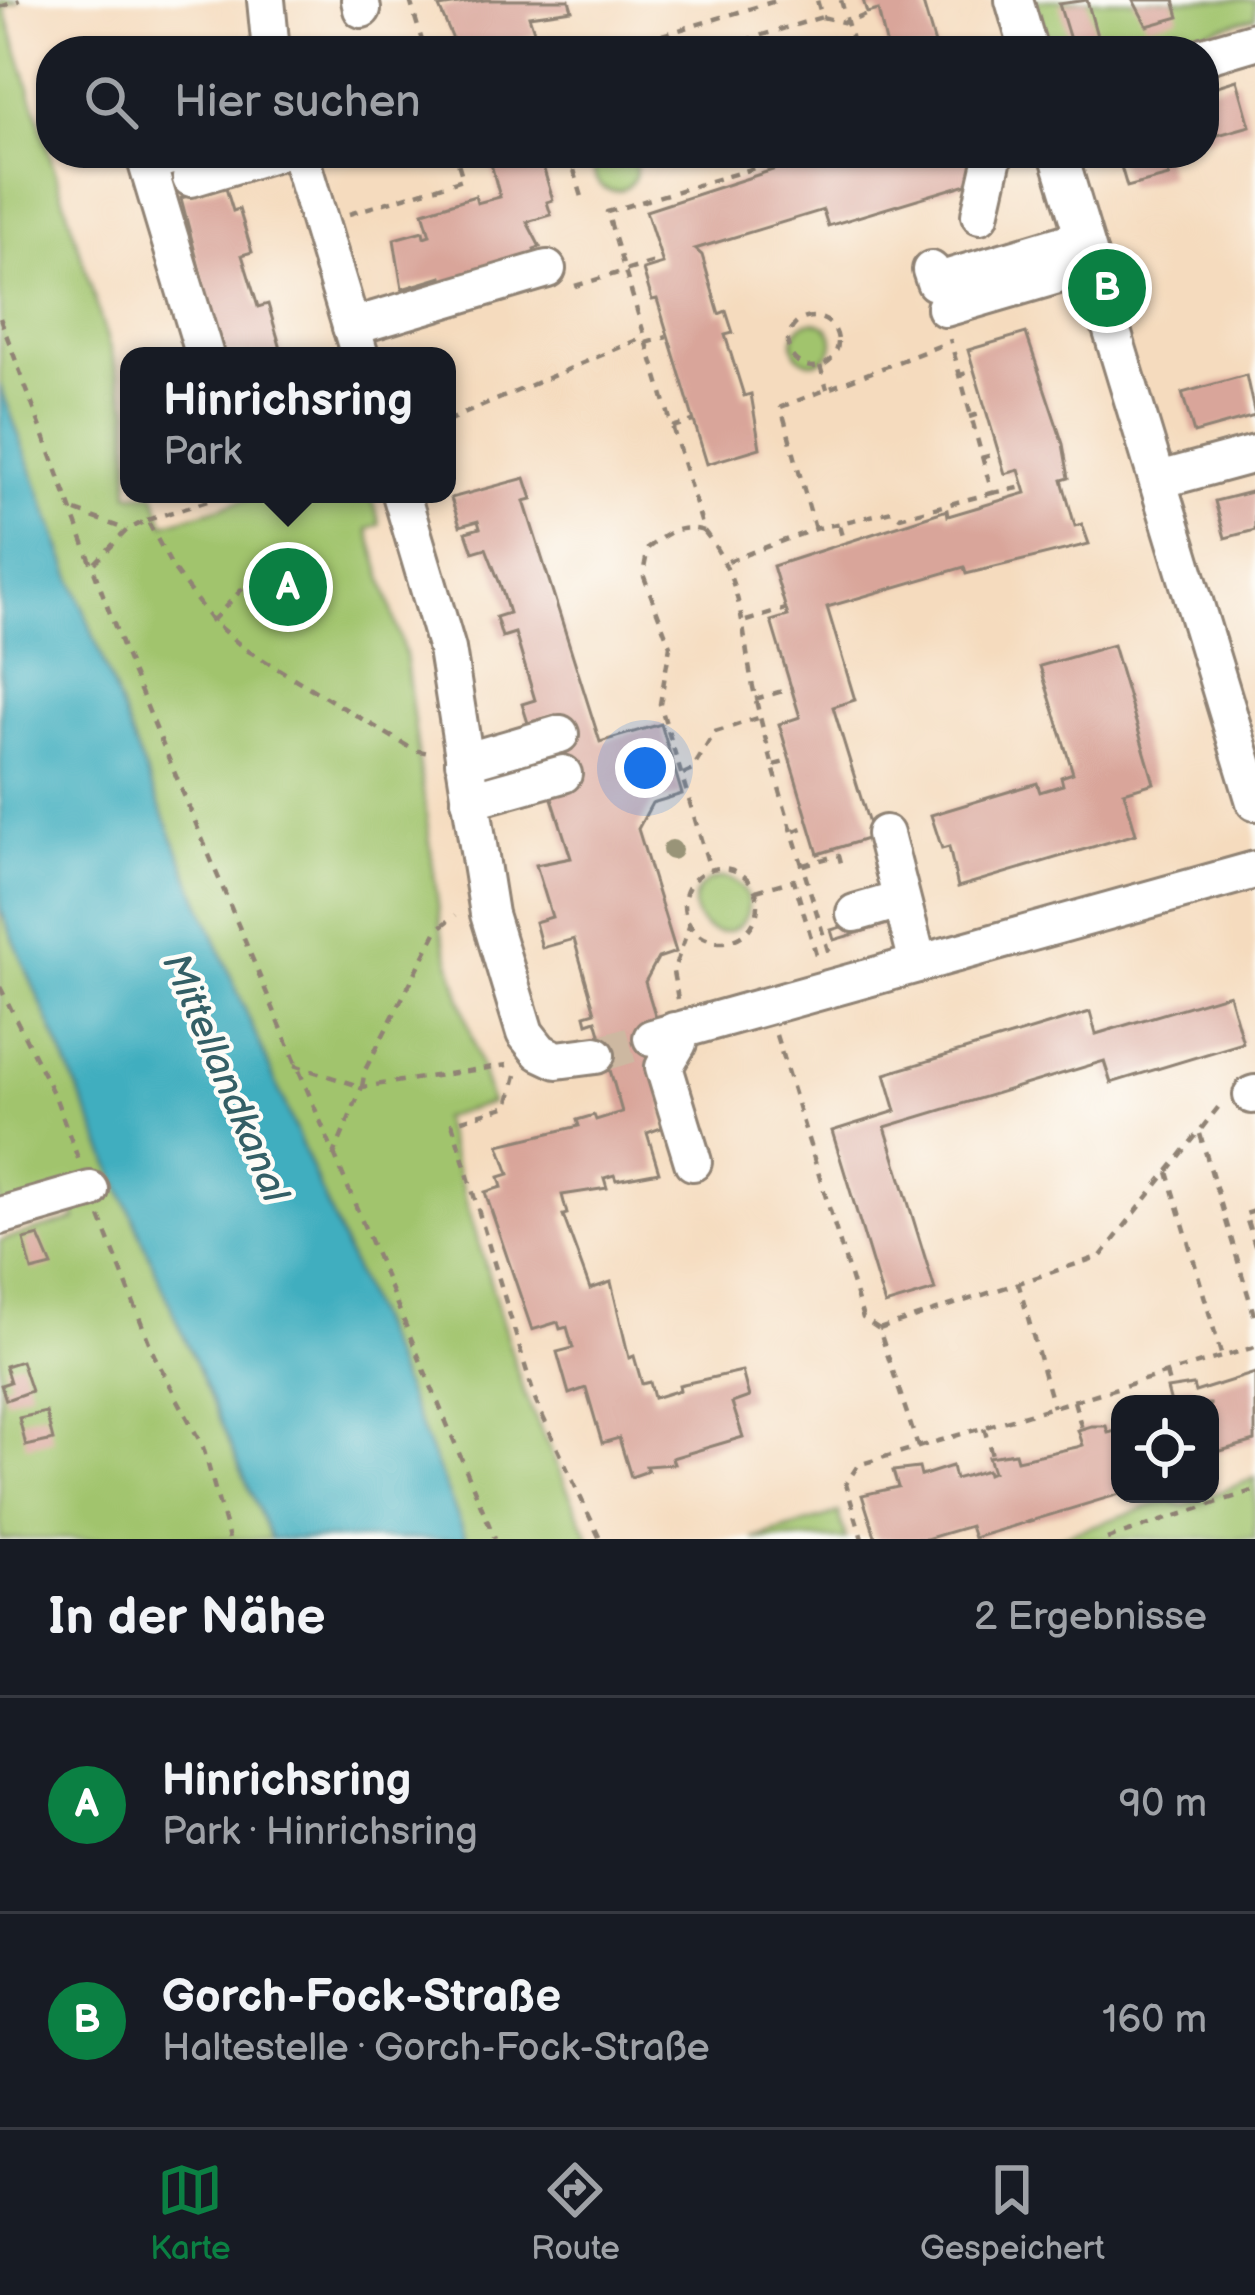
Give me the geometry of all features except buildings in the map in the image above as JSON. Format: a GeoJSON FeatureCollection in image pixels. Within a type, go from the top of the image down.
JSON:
{"type":"FeatureCollection","features":[{"type":"Feature","properties":{"kind":"street"},"geometry":{"type":"LineString","coordinates":[[266,0],[270,36]]}},
{"type":"Feature","properties":{"kind":"street"},"geometry":{"type":"LineString","coordinates":[[1014,0],[1025,36]]}},
{"type":"Feature","properties":{"kind":"street"},"geometry":{"type":"LineString","coordinates":[[1219,52],[1255,41]]}},
{"type":"Feature","properties":{"kind":"street"},"geometry":{"type":"LineString","coordinates":[[149,168],[202,347]]}},
{"type":"Feature","properties":{"kind":"street"},"geometry":{"type":"LineString","coordinates":[[304,168],[356,342],[547,269]]}},
{"type":"Feature","properties":{"kind":"street"},"geometry":{"type":"LineString","coordinates":[[980,215],[991,168]]}},
{"type":"Feature","properties":{"kind":"street"},"geometry":{"type":"LineString","coordinates":[[1063,168],[1255,802]]}},
{"type":"Feature","properties":{"kind":"street"},"geometry":{"type":"LineString","coordinates":[[931,270],[935,282],[1088,251]]}},
{"type":"Feature","properties":{"kind":"street"},"geometry":{"type":"LineString","coordinates":[[949,328],[1088,251]]}},
{"type":"Feature","properties":{"kind":"street"},"geometry":{"type":"LineString","coordinates":[[1159,481],[1255,454]]}},
{"type":"Feature","properties":{"kind":"street"},"geometry":{"type":"LineString","coordinates":[[404,503],[447,649],[489,914],[525,1034],[540,1052],[557,1060],[596,1055]]}},
{"type":"Feature","properties":{"kind":"street"},"geometry":{"type":"LineString","coordinates":[[464,761],[560,734]]}},
{"type":"Feature","properties":{"kind":"street"},"geometry":{"type":"LineString","coordinates":[[470,800],[562,774]]}},
{"type":"Feature","properties":{"kind":"street"},"geometry":{"type":"LineString","coordinates":[[885,833],[918,963]]}},
{"type":"Feature","properties":{"kind":"street"},"geometry":{"type":"LineString","coordinates":[[693,1162],[664,1067],[678,1043],[663,1034],[830,981],[918,963],[1255,870]]}},
{"type":"Feature","properties":{"kind":"street"},"geometry":{"type":"LineString","coordinates":[[855,913],[900,900]]}},
{"type":"Feature","properties":{"kind":"street"},"geometry":{"type":"LineString","coordinates":[[0,1216],[90,1190]]}},
{"type":"Feature","properties":{"kind":"path"},"geometry":{"type":"LineString","coordinates":[[0,8],[20,0]]}},
{"type":"Feature","properties":{"kind":"path"},"geometry":{"type":"LineString","coordinates":[[410,0],[421,36]]}},
{"type":"Feature","properties":{"kind":"path"},"geometry":{"type":"LineString","coordinates":[[662,36],[779,0]]}},
{"type":"Feature","properties":{"kind":"path"},"geometry":{"type":"LineString","coordinates":[[817,0],[822,17]]}},
{"type":"Feature","properties":{"kind":"path"},"geometry":{"type":"LineString","coordinates":[[841,0],[851,36]]}},
{"type":"Feature","properties":{"kind":"path"},"geometry":{"type":"LineString","coordinates":[[759,36],[822,17],[847,23],[872,12]]}},
{"type":"Feature","properties":{"kind":"path"},"geometry":{"type":"LineString","coordinates":[[320,223],[463,179],[460,168]]}},
{"type":"Feature","properties":{"kind":"path"},"geometry":{"type":"LineString","coordinates":[[573,168],[582,197]]}},
{"type":"Feature","properties":{"kind":"path"},"geometry":{"type":"LineString","coordinates":[[755,168],[608,212],[704,531],[728,561],[744,622],[755,699],[794,831],[830,981]]}},
{"type":"Feature","properties":{"kind":"path"},"geometry":{"type":"LineString","coordinates":[[774,168],[775,172]]}},
{"type":"Feature","properties":{"kind":"path"},"geometry":{"type":"LineString","coordinates":[[709,182],[712,191]]}},
{"type":"Feature","properties":{"kind":"path"},"geometry":{"type":"LineString","coordinates":[[0,318],[127,659],[495,1539]]}},
{"type":"Feature","properties":{"kind":"path"},"geometry":{"type":"LineString","coordinates":[[805,318],[824,320],[837,334],[835,353],[820,366],[801,364],[789,349],[790,330],[805,318]]}},
{"type":"Feature","properties":{"kind":"path"},"geometry":{"type":"LineString","coordinates":[[815,529],[781,407],[949,328],[956,376],[992,493]]}},
{"type":"Feature","properties":{"kind":"path"},"geometry":{"type":"LineString","coordinates":[[456,417],[645,340],[667,337]]}},
{"type":"Feature","properties":{"kind":"path"},"geometry":{"type":"LineString","coordinates":[[820,366],[826,389]]}},
{"type":"Feature","properties":{"kind":"path"},"geometry":{"type":"LineString","coordinates":[[956,376],[974,370]]}},
{"type":"Feature","properties":{"kind":"path"},"geometry":{"type":"LineString","coordinates":[[969,417],[986,412]]}},
{"type":"Feature","properties":{"kind":"path"},"geometry":{"type":"LineString","coordinates":[[672,428],[693,421]]}},
{"type":"Feature","properties":{"kind":"path"},"geometry":{"type":"LineString","coordinates":[[981,458],[999,453]]}},
{"type":"Feature","properties":{"kind":"path"},"geometry":{"type":"LineString","coordinates":[[728,561],[815,529],[892,511],[904,516],[1024,487]]}},
{"type":"Feature","properties":{"kind":"path"},"geometry":{"type":"LineString","coordinates":[[978,496],[981,506]]}},
{"type":"Feature","properties":{"kind":"path"},"geometry":{"type":"LineString","coordinates":[[94,565],[127,530],[202,503]]}},
{"type":"Feature","properties":{"kind":"path"},"geometry":{"type":"LineString","coordinates":[[72,509],[127,530]]}},
{"type":"Feature","properties":{"kind":"path"},"geometry":{"type":"LineString","coordinates":[[904,516],[906,525]]}},
{"type":"Feature","properties":{"kind":"path"},"geometry":{"type":"LineString","coordinates":[[148,520],[173,570],[212,621],[245,649],[414,750],[464,761]]}},
{"type":"Feature","properties":{"kind":"path"},"geometry":{"type":"LineString","coordinates":[[838,524],[844,543]]}},
{"type":"Feature","properties":{"kind":"path"},"geometry":{"type":"LineString","coordinates":[[704,531],[684,525],[668,532],[648,548],[644,574],[670,646],[660,704],[710,868]]}},
{"type":"Feature","properties":{"kind":"path"},"geometry":{"type":"LineString","coordinates":[[212,621],[244,587],[271,569]]}},
{"type":"Feature","properties":{"kind":"path"},"geometry":{"type":"LineString","coordinates":[[744,622],[786,609]]}},
{"type":"Feature","properties":{"kind":"path"},"geometry":{"type":"LineString","coordinates":[[755,699],[793,688]]}},
{"type":"Feature","properties":{"kind":"path"},"geometry":{"type":"LineString","coordinates":[[681,775],[692,770],[716,732],[761,717]]}},
{"type":"Feature","properties":{"kind":"path"},"geometry":{"type":"LineString","coordinates":[[774,765],[792,760]]}},
{"type":"Feature","properties":{"kind":"path"},"geometry":{"type":"LineString","coordinates":[[794,831],[809,826]]}},
{"type":"Feature","properties":{"kind":"path"},"geometry":{"type":"LineString","coordinates":[[803,865],[839,854],[842,863]]}},
{"type":"Feature","properties":{"kind":"path"},"geometry":{"type":"LineString","coordinates":[[675,979],[689,924],[685,896],[694,879],[710,868],[739,872],[756,891],[758,913],[741,936],[713,941],[689,924]]}},
{"type":"Feature","properties":{"kind":"path"},"geometry":{"type":"LineString","coordinates":[[756,891],[794,880],[830,981]]}},
{"type":"Feature","properties":{"kind":"path"},"geometry":{"type":"LineString","coordinates":[[332,1157],[365,1070],[438,929]]}},
{"type":"Feature","properties":{"kind":"path"},"geometry":{"type":"LineString","coordinates":[[0,987],[56,1099],[154,1355],[202,1448],[230,1539]]}},
{"type":"Feature","properties":{"kind":"path"},"geometry":{"type":"LineString","coordinates":[[766,1004],[863,1318],[879,1329],[918,1447]]}},
{"type":"Feature","properties":{"kind":"path"},"geometry":{"type":"LineString","coordinates":[[294,1065],[362,1088],[518,1064],[508,1106],[452,1124],[536,1402],[600,1539]]}},
{"type":"Feature","properties":{"kind":"path"},"geometry":{"type":"LineString","coordinates":[[879,1329],[1101,1256],[1199,1131],[1243,1097]]}},
{"type":"Feature","properties":{"kind":"path"},"geometry":{"type":"LineString","coordinates":[[1199,1131],[1255,1318]]}},
{"type":"Feature","properties":{"kind":"path"},"geometry":{"type":"LineString","coordinates":[[1167,1170],[1222,1357]]}},
{"type":"Feature","properties":{"kind":"path"},"geometry":{"type":"LineString","coordinates":[[1255,1211],[1245,1214],[1255,1246]]}},
{"type":"Feature","properties":{"kind":"path"},"geometry":{"type":"LineString","coordinates":[[1018,1282],[1053,1407]]}},
{"type":"Feature","properties":{"kind":"path"},"geometry":{"type":"LineString","coordinates":[[862,1539],[846,1484],[858,1466],[1255,1347]]}},
{"type":"Feature","properties":{"kind":"path"},"geometry":{"type":"LineString","coordinates":[[1166,1373],[1170,1388]]}},
{"type":"Feature","properties":{"kind":"path"},"geometry":{"type":"LineString","coordinates":[[1074,1401],[1082,1429]]}},
{"type":"Feature","properties":{"kind":"path"},"geometry":{"type":"LineString","coordinates":[[984,1428],[992,1455]]}},
{"type":"Feature","properties":{"kind":"path"},"geometry":{"type":"LineString","coordinates":[[895,1454],[899,1469]]}},
{"type":"Feature","properties":{"kind":"path"},"geometry":{"type":"LineString","coordinates":[[1107,1539],[1255,1490]]}},
{"type":"Feature","properties":{"kind":"green space"},"geometry":{"type":"Polygon","coordinates":[[[0,0],[20,0],[4,7],[36,110],[36,168],[54,168],[120,381],[120,503],[158,503],[164,524],[235,503],[374,503],[380,524],[368,529],[405,655],[442,934],[491,1103],[441,1118],[523,1391],[590,1539],[467,1539],[137,752],[0,385],[0,0]]]}},
{"type":"Feature","properties":{"kind":"green space"},"geometry":{"type":"Polygon","coordinates":[[[1035,0],[1255,0],[1255,17],[1187,36],[1046,36],[1035,0]]]}},
{"type":"Feature","properties":{"kind":"green space"},"geometry":{"type":"Polygon","coordinates":[[[594,168],[636,168],[635,178],[623,190],[607,190],[595,178],[594,168]]]}},
{"type":"Feature","properties":{"kind":"green space"},"geometry":{"type":"Polygon","coordinates":[[[813,322],[827,328],[833,342],[827,356],[813,362],[799,356],[793,342],[799,328],[813,322]]]}},
{"type":"Feature","properties":{"kind":"green space"},"geometry":{"type":"Polygon","coordinates":[[[721,878],[740,886],[748,905],[740,924],[721,932],[702,924],[694,905],[702,886],[721,878]]]}},
{"type":"Feature","properties":{"kind":"green space"},"geometry":{"type":"Polygon","coordinates":[[[0,908],[271,1539],[0,1539],[0,1241],[76,1219],[67,1197],[0,1216],[0,908]]]}},
{"type":"Feature","properties":{"kind":"green space"},"geometry":{"type":"Polygon","coordinates":[[[1255,1478],[1255,1539],[1053,1539],[1160,1503],[1219,1503],[1219,1492],[1255,1478]]]}},
{"type":"Feature","properties":{"kind":"green space"},"geometry":{"type":"Polygon","coordinates":[[[839,1513],[846,1539],[753,1539],[839,1513]]]}},
{"type":"Feature","properties":{"kind":"water","name":"Mittellandkanal"},"geometry":{"type":"Polygon","coordinates":[[[0,385],[137,752],[467,1539],[271,1539],[0,908],[0,385]]]}},
{"type":"Feature","properties":{"kind":"tunnel"},"geometry":{"type":"LineString","coordinates":[[596,1055],[652,1038]]}},
{"type":"Feature","properties":{"kind":"place","name":"Gorch-Fock-Straße"},"geometry":{"type":"Point","coordinates":[1107,288]}},
{"type":"Feature","properties":{"kind":"place","name":"Hinrichsring"},"geometry":{"type":"Point","coordinates":[288,587]}}]}
